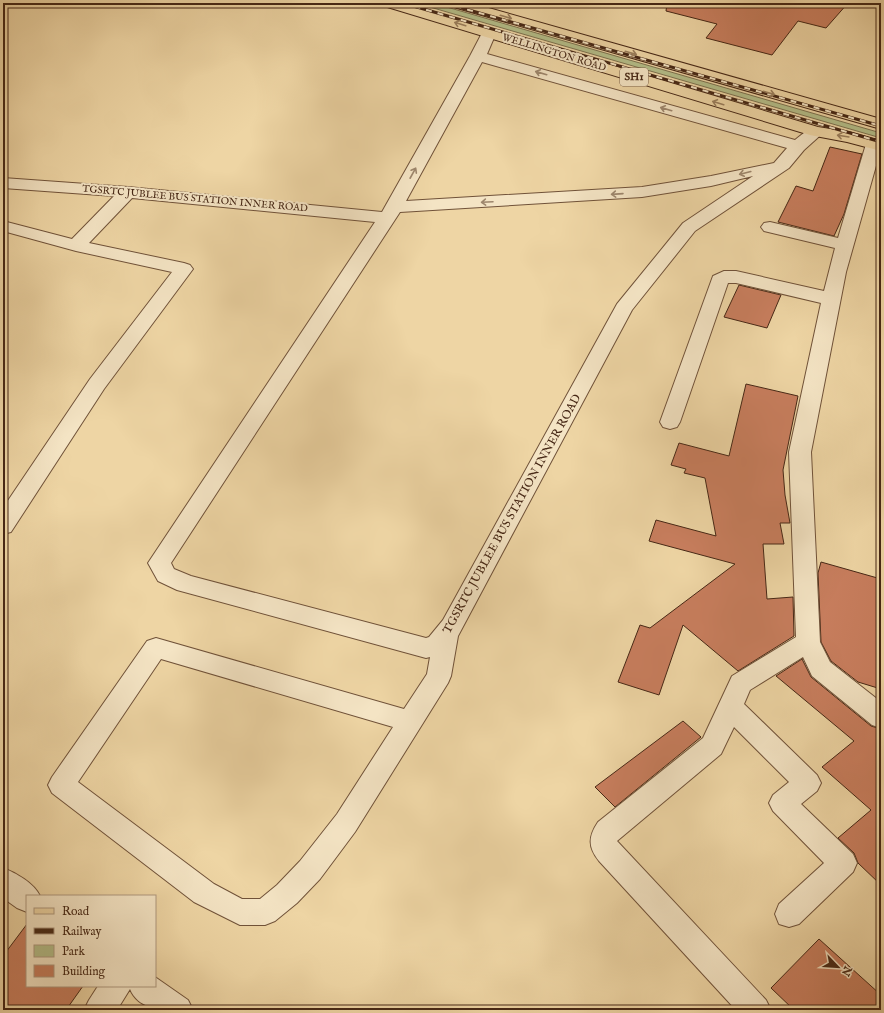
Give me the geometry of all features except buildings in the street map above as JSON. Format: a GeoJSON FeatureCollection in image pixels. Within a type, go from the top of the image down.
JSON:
{"type":"FeatureCollection","features":[{"type":"Feature","properties":{"kind":"main road","name":"WELLINGTON ROAD"},"geometry":{"type":"LineString","coordinates":[[389,3],[816,132],[849,137],[878,145]]}},
{"type":"Feature","properties":{"kind":"main road","name":"SH1"},"geometry":{"type":"LineString","coordinates":[[455,3],[881,124]]}},
{"type":"Feature","properties":{"kind":"street","name":"TGSRTC JUBLEE BUS STATION INNER ROAD"},"geometry":{"type":"LineString","coordinates":[[489,33],[478,56],[390,213],[159,563],[166,575],[185,584],[418,646],[426,648],[437,645],[446,636],[624,308],[688,227],[783,164],[798,146],[816,132]]}},
{"type":"Feature","properties":{"kind":"street"},"geometry":{"type":"LineString","coordinates":[[478,56],[798,146]]}},
{"type":"Feature","properties":{"kind":"street"},"geometry":{"type":"LineString","coordinates":[[878,145],[844,245],[831,299],[800,452],[808,642],[821,669],[881,716]]}},
{"type":"Feature","properties":{"kind":"street","name":"TGSRTC JUBLEE BUS STATION INNER ROAD"},"geometry":{"type":"LineString","coordinates":[[3,183],[390,213],[642,192],[711,181],[783,164]]}},
{"type":"Feature","properties":{"kind":"street"},"geometry":{"type":"LineString","coordinates":[[76,246],[128,192]]}},
{"type":"Feature","properties":{"kind":"street"},"geometry":{"type":"LineString","coordinates":[[3,226],[76,246],[184,269],[97,384],[3,526]]}},
{"type":"Feature","properties":{"kind":"street"},"geometry":{"type":"LineString","coordinates":[[770,227],[844,245]]}},
{"type":"Feature","properties":{"kind":"street"},"geometry":{"type":"LineString","coordinates":[[670,422],[720,280],[724,277],[736,278],[831,299]]}},
{"type":"Feature","properties":{"kind":"street"},"geometry":{"type":"LineString","coordinates":[[409,721],[156,648],[61,785],[204,894],[240,912],[265,912],[287,894],[310,870],[346,823],[409,721],[439,676],[446,636]]}},
{"type":"Feature","properties":{"kind":"street"},"geometry":{"type":"LineString","coordinates":[[756,1010],[604,846],[603,838],[608,830],[712,746],[741,683],[808,642]]}},
{"type":"Feature","properties":{"kind":"street"},"geometry":{"type":"LineString","coordinates":[[730,706],[808,783],[782,803],[843,863],[789,914]]}},
{"type":"Feature","properties":{"kind":"street"},"geometry":{"type":"LineString","coordinates":[[3,881],[26,898]]}},
{"type":"Feature","properties":{"kind":"street"},"geometry":{"type":"LineString","coordinates":[[99,1010],[115,987]]}},
{"type":"Feature","properties":{"kind":"street"},"geometry":{"type":"LineString","coordinates":[[144,987],[178,1010]]}},
{"type":"Feature","properties":{"kind":"green space"},"geometry":{"type":"Polygon","coordinates":[[[416,3],[433,3],[881,133],[881,138],[416,3]]]}},
{"type":"Feature","properties":{"kind":"railway"},"geometry":{"type":"LineString","coordinates":[[403,3],[881,142]]}},
{"type":"Feature","properties":{"kind":"railway"},"geometry":{"type":"LineString","coordinates":[[444,3],[881,126]]}}]}
